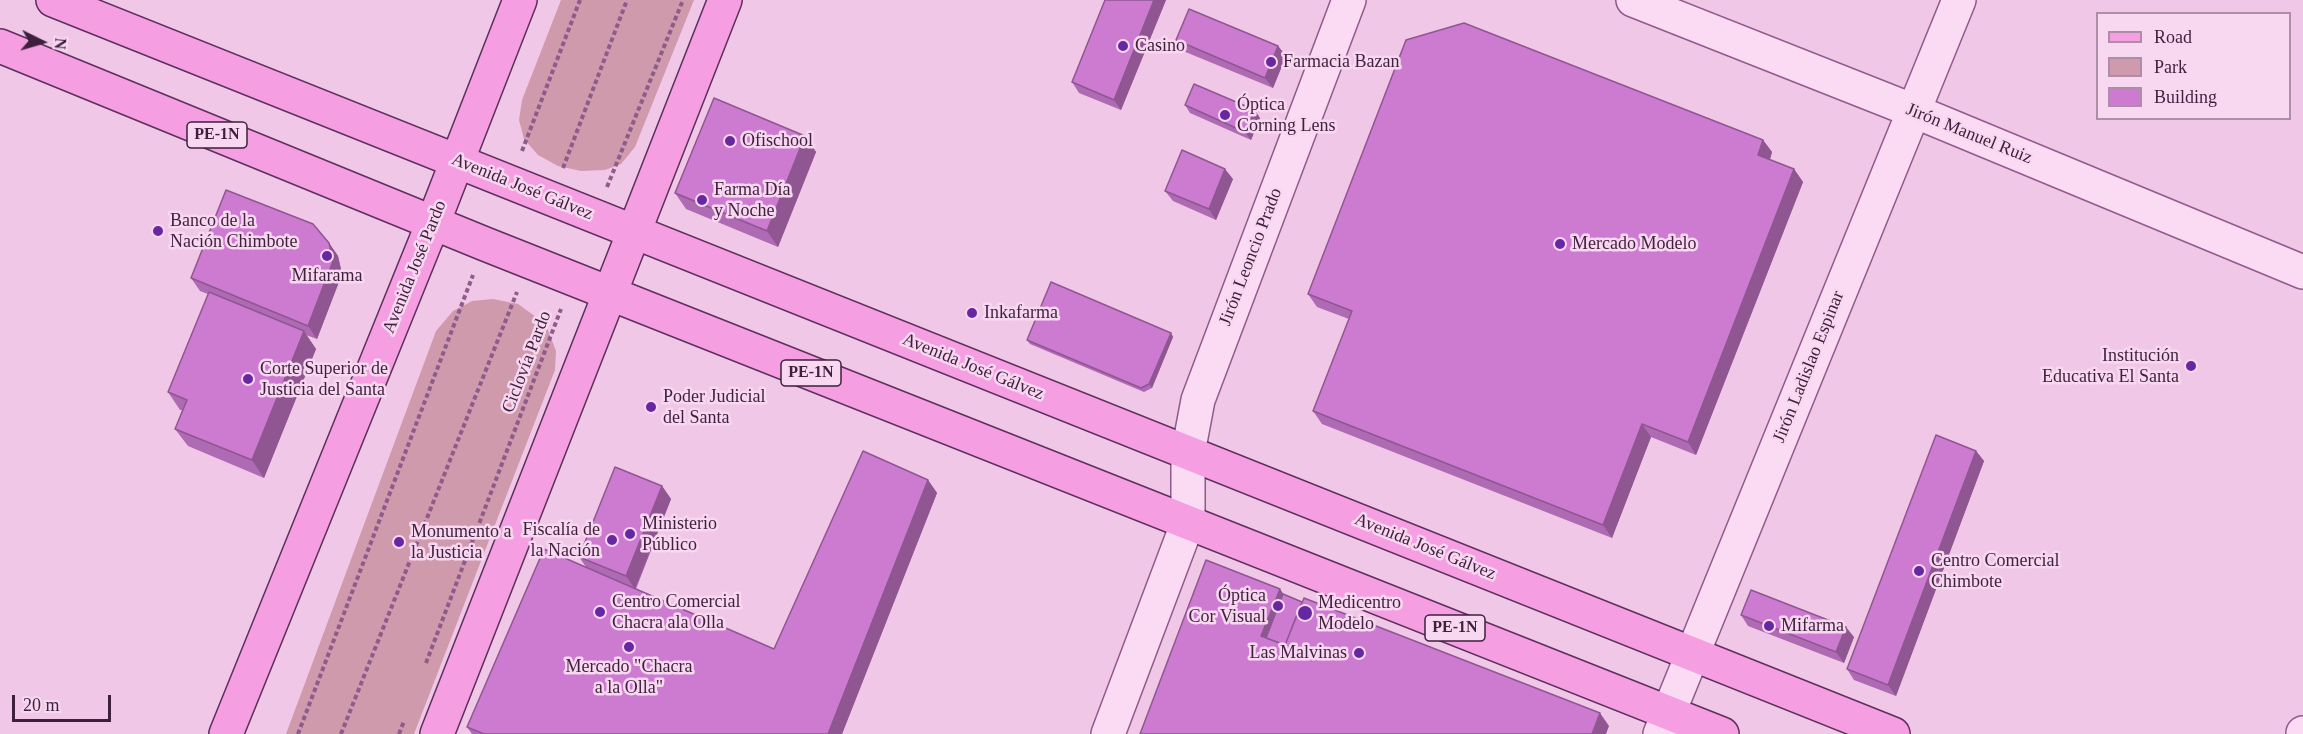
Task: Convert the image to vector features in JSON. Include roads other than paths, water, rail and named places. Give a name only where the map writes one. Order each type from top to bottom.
[{"type":"main road","name":"Avenida José Gálvez","points":[[54,0],[1893,734]]},
{"type":"main road","name":"Avenida José Pardo","points":[[226,734],[434,223],[520,0]]},
{"type":"main road","points":[[437,734],[725,0]]},
{"type":"main road","name":"PE-1N","points":[[0,46],[485,244],[1188,522],[1664,723],[1722,734]]},
{"type":"street","name":"Jirón Leoncio Prado","points":[[1188,522],[1188,453],[1198,400],[1348,0]]},
{"type":"street","name":"Jirón Manuel Ruiz","points":[[1633,0],[1914,111],[2303,272]]},
{"type":"street","name":"Jirón Ladislao Espinar","points":[[1664,723],[1959,0]]},
{"type":"street","points":[[1108,734],[1188,522]]},
{"type":"place","name":"Casino","points":[[1123,46]]},
{"type":"place","name":"Farmacia Bazan","points":[[1271,62]]},
{"type":"place","name":"Óptica Corning Lens","points":[[1225,115]]},
{"type":"place","name":"Ofischool","points":[[730,141]]},
{"type":"place","name":"Farma Día y Noche","points":[[702,200]]},
{"type":"place","name":"Banco de la Nación Chimbote","points":[[158,231]]},
{"type":"place","name":"Mercado Modelo","points":[[1560,244]]},
{"type":"place","name":"Mifarama","points":[[327,256]]},
{"type":"place","name":"Inkafarma","points":[[972,313]]},
{"type":"place","name":"Institución Educativa El Santa","points":[[2191,366]]},
{"type":"place","name":"Corte Superior de Justicia del Santa","points":[[248,379]]},
{"type":"place","name":"Poder Judicial del Santa","points":[[651,407]]},
{"type":"place","name":"Ministerio Público","points":[[630,534]]},
{"type":"place","name":"Fiscalía de la Nación","points":[[612,540]]},
{"type":"place","name":"Monumento a la Justicia","points":[[399,542]]},
{"type":"place","name":"Centro Comercial Chimbote","points":[[1919,571]]},
{"type":"place","name":"Óptica Cor Visual","points":[[1278,606]]},
{"type":"place","name":"Centro Comercial Chacra ala Olla","points":[[600,612]]},
{"type":"place","name":"Medicentro Modelo","points":[[1305,613]]},
{"type":"place","name":"Mifarma","points":[[1769,626]]},
{"type":"place","name":"Mercado \"Chacra a la Olla\"","points":[[629,647]]},
{"type":"place","name":"Las Malvinas","points":[[1359,653]]}]
